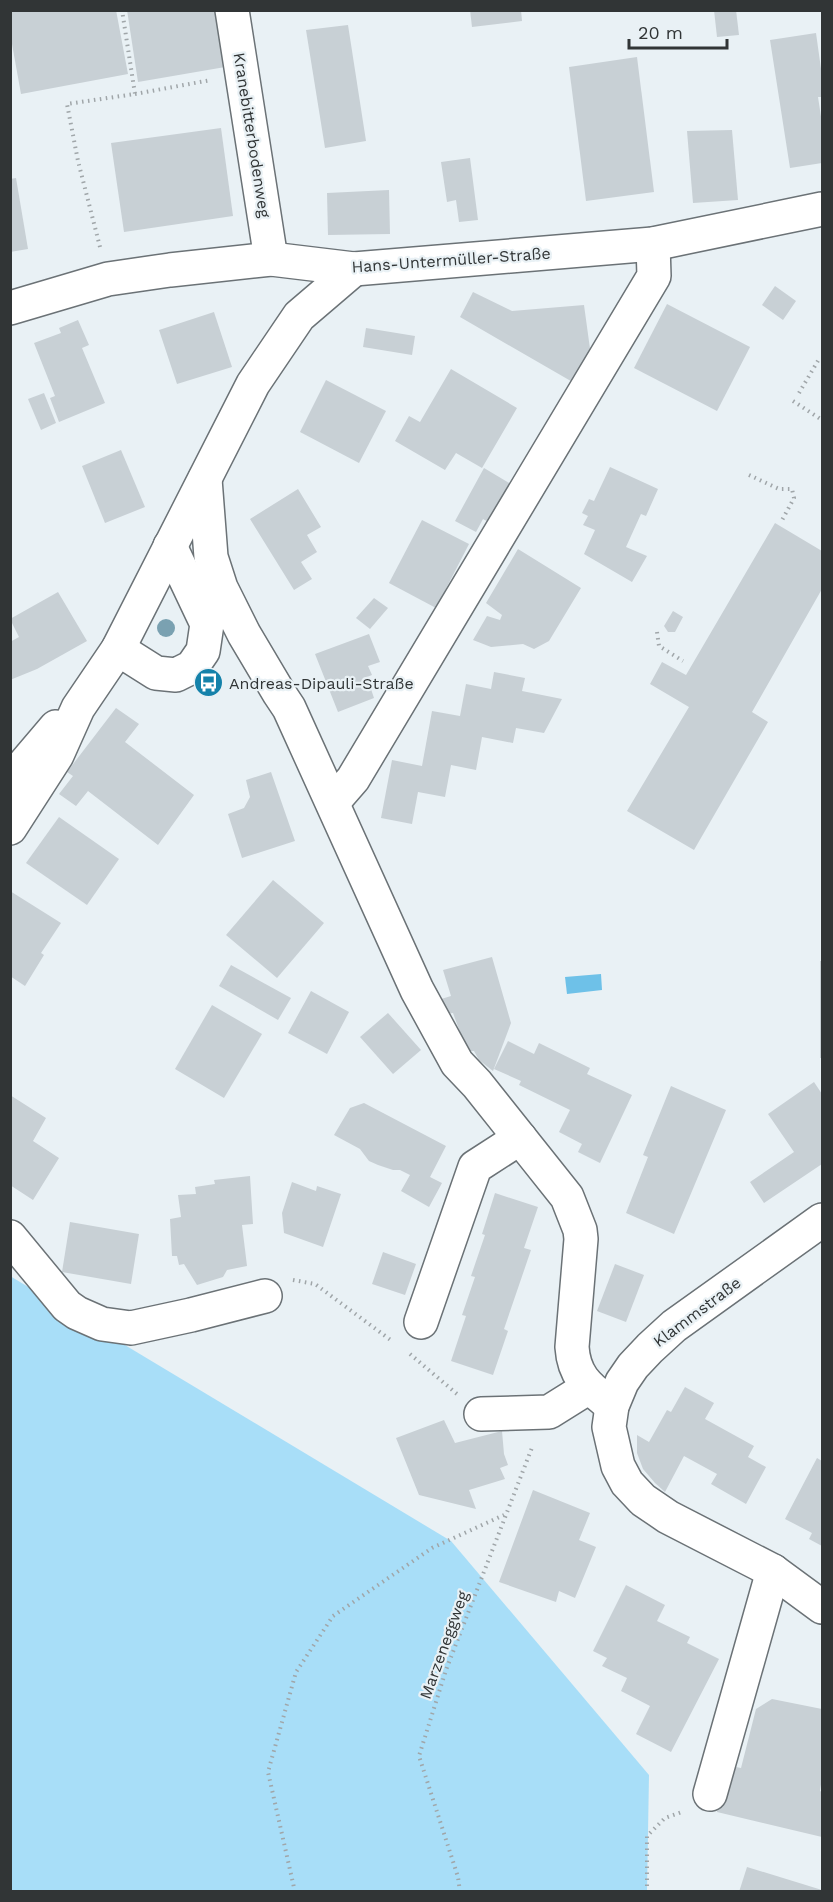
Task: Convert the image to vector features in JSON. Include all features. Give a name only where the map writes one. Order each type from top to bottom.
[{"type":"street","name":"Kranebitterbodenweg","points":[[232,10],[271,259]]},
{"type":"street","name":"Hans-Untermüller-Straße","points":[[10,308],[108,279],[271,259],[354,269],[653,244],[822,209]]},
{"type":"street","points":[[333,802],[352,779],[654,276],[653,244]]},
{"type":"street","points":[[10,828],[57,755],[78,708],[118,649],[254,384],[299,316],[354,269]]},
{"type":"street","points":[[205,478],[211,558],[221,588],[244,634],[289,708],[417,990],[457,1063],[567,1197],[580,1230],[581,1248],[572,1347],[576,1368],[601,1397],[549,1412],[481,1414]]},
{"type":"street","points":[[118,649],[156,673],[176,675],[192,667],[203,651],[207,624],[170,546]]},
{"type":"street","points":[[10,781],[55,728],[78,708]]},
{"type":"street","points":[[421,1322],[475,1167],[520,1138]]},
{"type":"street","name":"Klammstraße","points":[[822,1220],[674,1326],[633,1366],[622,1382],[601,1397],[618,1466],[627,1483],[642,1500],[668,1517],[773,1571],[822,1607]]},
{"type":"street","points":[[10,1237],[67,1306],[102,1324],[131,1328],[191,1315],[275,1287]]},
{"type":"street","points":[[710,1794],[773,1571]]},
{"type":"path","points":[[122,10],[135,94]]},
{"type":"path","points":[[108,279],[78,161],[67,104],[242,74]]},
{"type":"path","points":[[799,393],[819,359]]},
{"type":"path","points":[[793,402],[822,420]]},
{"type":"path","points":[[749,475],[779,489],[792,489],[795,498],[781,522]]},
{"type":"path","points":[[657,632],[659,646],[683,661]]},
{"type":"path","points":[[275,1287],[315,1284],[398,1345]]},
{"type":"path","points":[[407,1352],[481,1414]]},
{"type":"path","name":"Marzeneggweg","points":[[460,1892],[458,1877],[419,1756],[446,1670],[528,1454],[549,1412]]},
{"type":"path","points":[[295,1892],[268,1772],[296,1672],[333,1616],[432,1548],[505,1515]]},
{"type":"path","points":[[647,1892],[647,1836],[665,1818],[695,1809],[710,1794]]},
{"type":"shaded area","points":[[601,974],[602,990],[567,994],[565,977]]},
{"type":"shaded area","points":[[10,1276],[451,1541],[649,1775],[647,1891],[11,1891]]},
{"type":"building","points":[[10,10],[116,10],[128,74],[21,94],[10,33]]},
{"type":"building","points":[[127,10],[221,10],[231,66],[138,82]]},
{"type":"building","points":[[470,10],[521,10],[522,21],[472,27]]},
{"type":"building","points":[[714,10],[736,10],[739,35],[717,37]]},
{"type":"building","points":[[348,25],[366,141],[325,148],[306,30]]},
{"type":"building","points":[[816,33],[822,76],[822,97],[818,97],[822,123],[822,163],[790,168],[770,40]]},
{"type":"building","points":[[637,57],[654,192],[586,201],[569,67]]},
{"type":"building","points":[[221,128],[233,216],[124,232],[111,143]]},
{"type":"building","points":[[732,130],[738,200],[693,203],[687,131]]},
{"type":"building","points":[[470,158],[478,220],[459,222],[456,200],[447,202],[441,162]]},
{"type":"building","points":[[16,178],[28,249],[10,252],[10,179]]},
{"type":"building","points":[[389,190],[390,234],[328,235],[327,193]]},
{"type":"building","points":[[775,286],[796,301],[783,320],[762,305]]},
{"type":"building","points":[[473,292],[512,311],[584,305],[591,356],[576,384],[460,317]]},
{"type":"building","points":[[667,304],[750,347],[717,411],[634,368]]},
{"type":"building","points":[[214,312],[232,367],[177,384],[159,330]]},
{"type":"building","points":[[78,320],[89,345],[82,348],[105,403],[59,422],[50,398],[55,396],[34,343],[61,333],[59,328]]},
{"type":"building","points":[[366,328],[415,336],[412,355],[363,347]]},
{"type":"building","points":[[451,369],[517,408],[482,468],[456,453],[445,470],[395,441],[409,416],[420,422]]},
{"type":"building","points":[[326,380],[386,411],[359,463],[300,432]]},
{"type":"building","points":[[44,393],[56,423],[41,430],[28,399]]},
{"type":"building","points":[[121,450],[145,507],[105,523],[82,466]]},
{"type":"building","points":[[610,467],[658,489],[646,516],[641,514],[626,547],[647,556],[632,582],[584,554],[595,530],[583,525],[588,516],[582,513],[589,499],[594,501]]},
{"type":"building","points":[[484,468],[514,486],[492,524],[483,519],[476,532],[455,521]]},
{"type":"building","points":[[298,489],[321,527],[307,535],[317,552],[301,562],[312,579],[294,590],[250,519]]},
{"type":"building","points":[[422,520],[469,544],[436,608],[389,583]]},
{"type":"building","points":[[775,523],[822,551],[822,589],[752,712],[768,722],[694,850],[627,811],[689,707],[650,684],[662,662],[686,675]]},
{"type":"building","points":[[518,549],[581,588],[549,641],[534,649],[523,644],[491,647],[473,640],[487,616],[500,620],[502,615],[486,603]]},
{"type":"building","points":[[58,592],[87,641],[37,669],[10,680],[10,642],[19,637],[10,619]]},
{"type":"building","points":[[374,598],[388,608],[370,629],[356,618]]},
{"type":"building","points":[[673,611],[683,617],[675,632],[668,632],[664,626]]},
{"type":"building","points":[[369,634],[380,662],[368,666],[372,675],[367,677],[374,698],[338,712],[315,654]]},
{"type":"building","points":[[494,672],[525,678],[522,691],[562,699],[544,733],[516,728],[513,743],[482,737],[476,770],[451,765],[445,797],[418,792],[412,824],[381,818],[392,760],[422,766],[432,711],[460,716],[466,684],[491,689]]},
{"type":"building","points":[[116,708],[139,724],[125,742],[194,795],[158,845],[88,791],[76,806],[59,794],[73,776],[67,772]]},
{"type":"building","points":[[271,772],[295,841],[242,858],[228,814],[244,808],[250,797],[246,780]]},
{"type":"building","points":[[59,817],[119,859],[87,905],[26,863]]},
{"type":"building","points":[[273,880],[324,923],[277,978],[226,935]]},
{"type":"building","points":[[10,891],[61,923],[41,953],[44,955],[25,986],[10,976]]},
{"type":"building","points":[[492,957],[511,1023],[493,1071],[479,1060],[474,1051],[467,1051],[453,1013],[441,1014],[438,1000],[451,996],[443,970]]},
{"type":"building","points":[[820,961],[822,961],[822,1058],[820,1058]]},
{"type":"building","points":[[231,965],[291,998],[278,1020],[219,986]]},
{"type":"building","points":[[311,991],[349,1012],[327,1054],[288,1033]]},
{"type":"building","points":[[212,1005],[262,1034],[224,1098],[175,1069]]},
{"type":"building","points":[[388,1013],[421,1050],[393,1074],[360,1037]]},
{"type":"building","points":[[508,1041],[534,1054],[539,1043],[590,1068],[587,1074],[632,1095],[600,1163],[578,1152],[582,1144],[559,1132],[570,1110],[519,1085],[521,1081],[494,1069]]},
{"type":"building","points":[[814,1082],[822,1094],[822,1164],[764,1203],[750,1182],[794,1152],[768,1114]]},
{"type":"building","points":[[671,1086],[726,1110],[674,1234],[626,1213],[648,1157],[643,1155]]},
{"type":"building","points":[[10,1095],[46,1118],[33,1141],[59,1158],[33,1200],[10,1185]]},
{"type":"building","points":[[364,1103],[446,1146],[430,1177],[442,1183],[429,1207],[401,1191],[410,1175],[369,1161],[360,1149],[334,1135],[350,1108]]},
{"type":"building","points":[[250,1176],[253,1224],[242,1225],[247,1266],[227,1270],[223,1277],[197,1285],[184,1264],[179,1265],[177,1256],[172,1256],[170,1219],[181,1217],[178,1195],[196,1194],[195,1187],[215,1184],[214,1180]]},
{"type":"building","points":[[292,1182],[316,1191],[317,1186],[341,1194],[323,1247],[284,1233],[282,1213]]},
{"type":"building","points":[[495,1193],[538,1207],[524,1248],[531,1250],[504,1329],[508,1331],[493,1375],[451,1361],[466,1316],[462,1315],[475,1277],[471,1276],[485,1235],[482,1234]]},
{"type":"building","points":[[70,1222],[139,1234],[131,1284],[62,1272]]},
{"type":"building","points":[[383,1252],[416,1264],[405,1295],[372,1284]]},
{"type":"building","points":[[615,1264],[644,1275],[626,1322],[597,1311]]},
{"type":"building","points":[[685,1387],[714,1403],[705,1419],[754,1446],[748,1457],[766,1467],[746,1504],[711,1484],[717,1474],[684,1456],[665,1492],[643,1469],[637,1453],[637,1435],[649,1442],[667,1410],[671,1412]]},
{"type":"building","points":[[444,1420],[455,1443],[502,1431],[504,1454],[508,1465],[500,1468],[505,1479],[469,1490],[476,1509],[419,1495],[396,1438]]},
{"type":"building","points":[[817,1458],[822,1461],[822,1546],[809,1539],[812,1533],[785,1519]]},
{"type":"building","points":[[533,1490],[590,1513],[579,1540],[596,1547],[575,1598],[559,1591],[556,1602],[499,1582]]},
{"type":"building","points":[[626,1585],[665,1605],[657,1621],[690,1637],[687,1643],[719,1659],[671,1752],[636,1734],[650,1706],[621,1691],[627,1678],[602,1666],[607,1658],[593,1651]]},
{"type":"building","points":[[772,1699],[822,1709],[820,1791],[822,1792],[822,1837],[717,1812],[726,1765],[741,1768],[756,1709]]},
{"type":"building","points":[[747,1867],[822,1890],[822,1892],[739,1892]]},
{"type":"place","name":"Andreas-Dipauli-Straße","points":[[208,683]]}]
